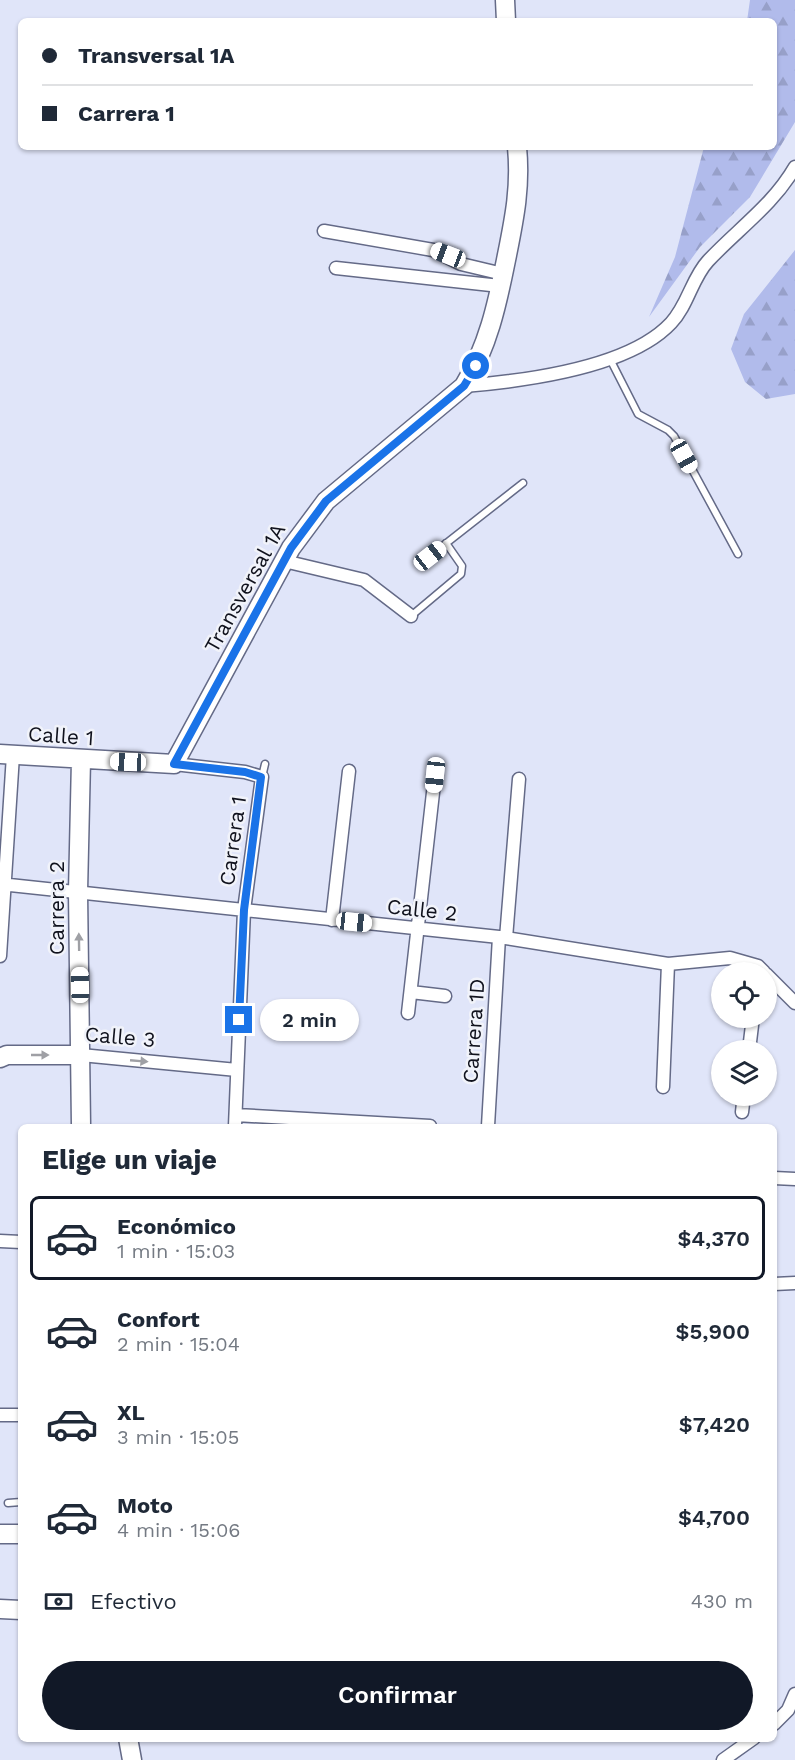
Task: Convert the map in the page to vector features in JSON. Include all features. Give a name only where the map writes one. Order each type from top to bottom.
[{"type":"main road","points":[[505,0],[506,18]]},
{"type":"main road","points":[[464,386],[486,344],[502,280],[519,191],[517,150]]},
{"type":"main road","name":"Transversal 1A","points":[[174,764],[307,523],[326,501],[464,386]]},
{"type":"main road","name":"Calle 1","points":[[6,755],[174,764]]},
{"type":"main road","name":"Carrera 2","points":[[81,760],[78,892],[81,1124]]},
{"type":"main road","name":"Calle 3","points":[[0,1058],[7,1054],[81,1055]]},
{"type":"main road","points":[[0,1534],[18,1534]]},
{"type":"main road","points":[[0,1609],[18,1610]]},
{"type":"main road","points":[[129,1742],[132,1760]]},
{"type":"street","points":[[464,386],[500,383],[630,353],[669,326],[682,311],[703,266],[782,190],[795,167]]},
{"type":"street","points":[[324,231],[433,250],[502,280]]},
{"type":"street","points":[[336,268],[502,280]]},
{"type":"street","points":[[284,561],[364,580],[411,616]]},
{"type":"street","points":[[0,956],[6,755]]},
{"type":"street","name":"Calle 1","points":[[174,764],[245,772],[261,777]]},
{"type":"street","points":[[332,920],[349,771]]},
{"type":"street","points":[[408,1013],[435,775]]},
{"type":"street","name":"Carrera 1","points":[[235,1121],[244,910],[261,777]]},
{"type":"street","name":"Carrera 1D","points":[[488,1124],[519,779]]},
{"type":"street","name":"Calle 2","points":[[2,884],[503,938],[668,964],[730,958],[740,962]]},
{"type":"street","points":[[663,1087],[668,964]]},
{"type":"street","name":"Calle 2","points":[[777,986],[795,1003]]},
{"type":"street","points":[[411,992],[445,996]]},
{"type":"street","name":"Calle 3","points":[[81,1055],[237,1070]]},
{"type":"street","points":[[742,1112],[743,1106]]},
{"type":"street","points":[[235,1121],[352,1124]]},
{"type":"street","points":[[777,1178],[795,1179]]},
{"type":"street","points":[[0,1242],[18,1242]]},
{"type":"street","points":[[777,1284],[795,1283]]},
{"type":"street","points":[[0,1415],[18,1415]]},
{"type":"street","points":[[777,1721],[788,1710],[795,1694]]},
{"type":"street","points":[[723,1760],[748,1742]]},
{"type":"lane","points":[[610,359],[638,414],[668,430],[674,436],[738,554]]},
{"type":"lane","points":[[430,556],[523,483]]},
{"type":"lane","points":[[411,616],[461,574],[462,566],[446,543]]},
{"type":"lane","points":[[261,777],[265,764]]},
{"type":"lane","points":[[8,1503],[18,1502]]},
{"type":"green space","points":[[750,0],[795,0],[795,122],[750,197],[700,247],[649,317],[675,257],[703,150],[777,150],[777,18],[747,18]]},
{"type":"green space","points":[[795,250],[795,394],[766,399],[745,382],[731,349],[744,314]]},
{"type":"route","points":[[239,1020],[244,910],[261,777],[245,772],[174,764],[291,548],[307,523],[326,501],[464,386],[476,366]]}]
